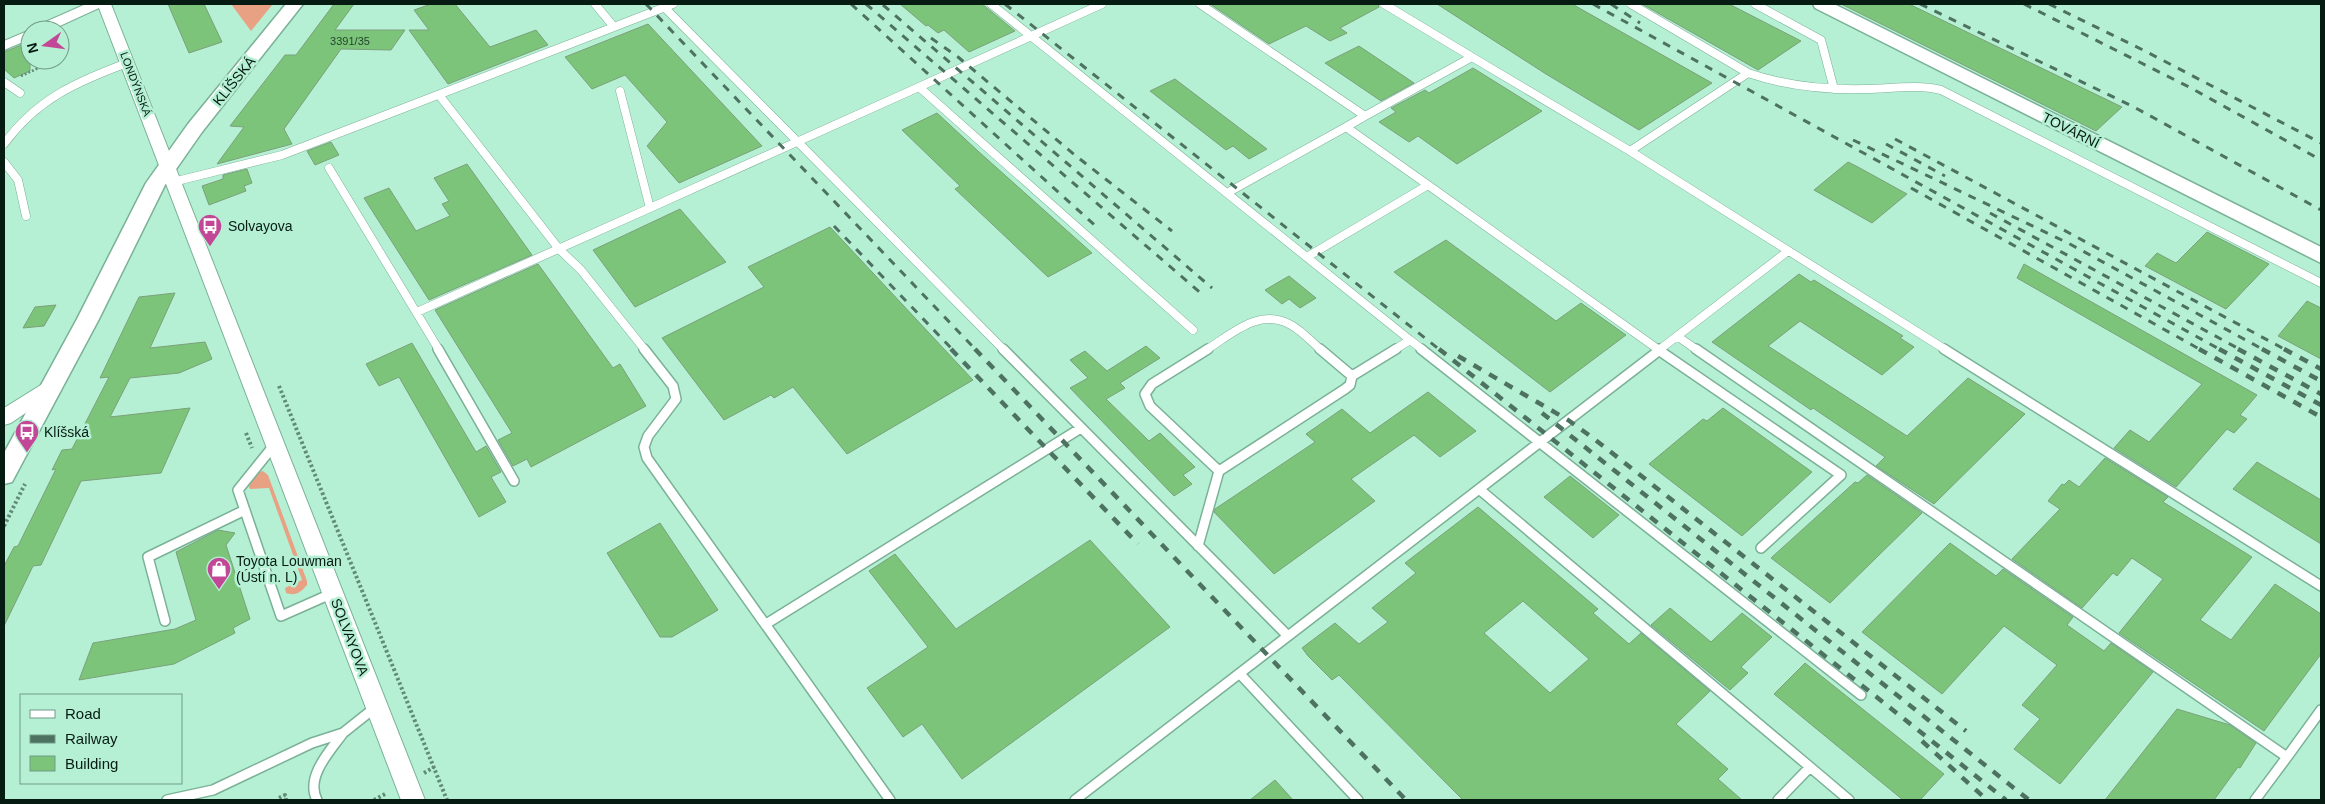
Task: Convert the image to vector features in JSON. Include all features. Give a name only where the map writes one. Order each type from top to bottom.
[{"type":"street","points":[[61,20],[97,4]]},
{"type":"street","name":"LONDÝNSKÁ","points":[[104,4],[170,173]]},
{"type":"street","name":"KLÍŠSKÁ","points":[[4,475],[88,319],[135,220],[295,4]]},
{"type":"street","name":"TOVÁRNÍ","points":[[1821,4],[2321,256]]},
{"type":"street","points":[[4,46],[20,39]]},
{"type":"street","name":"SOLVAYOVA","points":[[170,173],[413,800]]},
{"type":"street","points":[[4,418],[52,385]]},
{"type":"lane","points":[[594,4],[614,27]]},
{"type":"lane","points":[[170,173],[282,155],[673,4]]},
{"type":"lane","points":[[991,4],[1539,443],[1572,466],[1861,695]]},
{"type":"lane","points":[[417,312],[1102,4]]},
{"type":"lane","points":[[1200,4],[1365,116]]},
{"type":"lane","points":[[1384,4],[1630,151],[2321,586]]},
{"type":"lane","points":[[1631,4],[1748,73],[1772,82],[1834,90],[1920,87],[1941,90],[2321,284]]},
{"type":"lane","points":[[1754,4],[1821,40],[1825,47],[1834,90]]},
{"type":"lane","points":[[664,7],[1288,636]]},
{"type":"lane","points":[[1227,193],[1472,57]]},
{"type":"lane","points":[[4,144],[17,124],[57,92],[128,63]]},
{"type":"lane","points":[[1630,151],[1748,73]]},
{"type":"lane","points":[[4,82],[20,93]]},
{"type":"lane","points":[[918,87],[1193,330]]},
{"type":"lane","points":[[620,91],[650,208]]},
{"type":"lane","points":[[439,95],[559,249],[581,270],[673,386],[676,399],[648,436],[644,447],[647,458],[890,800]]},
{"type":"lane","points":[[1346,127],[1659,350],[1841,475],[1761,548]]},
{"type":"lane","points":[[4,162],[18,180],[26,216]]},
{"type":"lane","points":[[329,168],[417,312],[514,481]]},
{"type":"lane","points":[[1307,257],[1428,185]]},
{"type":"lane","points":[[1075,800],[1788,251]]},
{"type":"lane","points":[[1219,471],[1150,406],[1146,394],[1152,384],[1252,322],[1272,318],[1293,326],[1352,376]]},
{"type":"lane","points":[[1677,336],[2287,757]]},
{"type":"lane","points":[[1198,546],[1219,471],[1345,389],[1350,384],[1352,376],[1410,340]]},
{"type":"lane","points":[[766,624],[1081,428]]},
{"type":"lane","points":[[275,444],[238,490],[281,616],[333,593]]},
{"type":"lane","points":[[1479,489],[1849,800]]},
{"type":"lane","points":[[165,621],[148,557],[245,510]]},
{"type":"lane","points":[[1240,674],[1358,800]]},
{"type":"lane","points":[[317,800],[312,795],[312,786],[317,772],[343,733],[377,706]]},
{"type":"lane","points":[[2256,800],[2321,710]]},
{"type":"lane","points":[[167,800],[213,790],[312,743],[343,733]]},
{"type":"lane","points":[[1778,800],[1810,767]]},
{"type":"path","points":[[14,80],[35,70]]},
{"type":"path","points":[[279,386],[447,800]]},
{"type":"path","points":[[421,774],[434,768]]},
{"type":"path","points":[[374,800],[388,792]]},
{"type":"path","points":[[279,798],[284,795],[286,800]]},
{"type":"shaded area","points":[[231,4],[273,4],[251,31]]},
{"type":"shaded area","points":[[263,471],[268,475],[307,581],[307,585],[295,594],[286,593],[285,588],[302,580],[269,488],[250,489],[247,482],[255,473]]},
{"type":"building","points":[[168,4],[204,4],[222,42],[189,53]]},
{"type":"building","points":[[334,4],[354,4],[335,30],[405,30],[391,50],[341,49],[284,129],[292,144],[217,164],[244,127],[230,126],[285,55],[296,55]]},
{"type":"building","points":[[431,4],[455,4],[490,47],[536,30],[548,45],[448,84],[409,30],[429,30],[414,10]]},
{"type":"building","points":[[900,4],[982,4],[1015,31],[969,52],[944,30],[938,33],[928,25],[926,26]]},
{"type":"building","points":[[1210,4],[1378,4],[1379,7],[1340,28],[1347,33],[1330,41],[1306,26],[1269,44]]},
{"type":"building","points":[[1437,4],[1572,4],[1712,83],[1639,130],[1546,74]]},
{"type":"building","points":[[1642,4],[1729,4],[1801,41],[1758,70]]},
{"type":"building","points":[[1841,4],[1909,4],[2122,107],[2096,131]]},
{"type":"building","points":[[648,24],[762,146],[679,183],[647,146],[667,122],[625,75],[592,89],[565,57]]},
{"type":"building","points":[[20,45],[20,70],[30,71],[14,78],[4,69],[4,52]]},
{"type":"building","points":[[1359,46],[1414,83],[1381,101],[1325,63]]},
{"type":"building","points":[[1473,68],[1542,111],[1457,164],[1418,136],[1409,142],[1379,122],[1396,112],[1391,108],[1425,90],[1429,93]]},
{"type":"building","points":[[1175,79],[1267,149],[1249,159],[1233,146],[1226,150],[1150,91]]},
{"type":"building","points":[[937,113],[1092,253],[1048,277],[955,189],[960,186],[902,130]]},
{"type":"building","points":[[331,142],[339,155],[315,165],[307,151]]},
{"type":"building","points":[[1848,162],[1907,194],[1872,223],[1814,190]]},
{"type":"building","points":[[467,164],[532,255],[429,300],[364,198],[389,188],[416,231],[450,216],[442,204],[449,201],[434,178]]},
{"type":"building","points":[[247,169],[252,183],[244,186],[246,191],[209,205],[202,186],[223,179],[223,175]]},
{"type":"building","points":[[680,209],[726,262],[635,307],[593,250]]},
{"type":"building","points":[[830,227],[973,380],[847,454],[793,387],[774,398],[771,395],[724,420],[662,338],[764,287],[748,267]]},
{"type":"building","points":[[2207,232],[2269,264],[2226,309],[2145,266],[2157,253],[2176,263]]},
{"type":"building","points":[[1446,240],[1556,321],[1581,303],[1626,335],[1550,392],[1394,272]]},
{"type":"building","points":[[538,264],[613,368],[620,364],[646,406],[531,467],[527,459],[513,466],[498,440],[512,433],[435,310]]},
{"type":"building","points":[[2024,264],[2257,395],[2240,415],[2247,419],[2234,433],[2227,429],[2176,487],[2114,448],[2130,430],[2149,442],[2202,384],[2017,278]]},
{"type":"building","points":[[1799,274],[1811,282],[1814,280],[1903,336],[1900,338],[1914,347],[1882,375],[1800,321],[1768,346],[1907,436],[1968,378],[2025,414],[1934,504],[1876,466],[1885,457],[1813,408],[1811,410],[1712,342]]},
{"type":"building","points":[[1289,276],[1316,298],[1300,308],[1289,299],[1282,304],[1265,290]]},
{"type":"building","points":[[175,293],[150,348],[205,342],[212,359],[179,373],[130,378],[110,417],[190,408],[161,473],[81,481],[41,565],[33,566],[4,626],[4,566],[14,547],[18,546],[56,469],[52,470],[62,450],[72,449],[109,377],[100,378],[139,297]]},
{"type":"building","points":[[2307,301],[2321,308],[2321,359],[2278,336]]},
{"type":"building","points":[[56,305],[44,326],[23,328],[35,307]]},
{"type":"building","points":[[412,343],[476,452],[486,446],[501,472],[491,477],[506,502],[479,517],[399,377],[379,386],[366,364]]},
{"type":"building","points":[[1146,346],[1160,358],[1120,383],[1125,388],[1106,399],[1149,441],[1160,433],[1195,467],[1183,475],[1192,484],[1174,496],[1070,388],[1088,378],[1070,360],[1085,351],[1107,371]]},
{"type":"building","points":[[1428,392],[1476,431],[1440,457],[1414,435],[1351,479],[1375,501],[1274,574],[1214,512],[1215,509],[1315,442],[1306,434],[1342,409],[1370,433]]},
{"type":"building","points":[[1723,408],[1812,472],[1742,536],[1649,464],[1703,419],[1707,421]]},
{"type":"building","points":[[2105,458],[2168,497],[2163,502],[2252,557],[2200,620],[2231,640],[2275,584],[2321,614],[2321,654],[2264,731],[2119,633],[2163,579],[2132,558],[2117,576],[2113,573],[2082,608],[2012,559],[2060,509],[2048,501],[2062,484],[2064,485],[2069,480],[2079,487]]},
{"type":"building","points":[[2257,462],[2321,500],[2321,544],[2233,489]]},
{"type":"building","points":[[1867,475],[1922,513],[1830,603],[1771,558],[1855,482],[1858,483]]},
{"type":"building","points":[[1570,476],[1619,515],[1593,538],[1544,497]]},
{"type":"building","points":[[1478,507],[1598,609],[1593,613],[1629,644],[1641,633],[1710,691],[1676,724],[1728,769],[1718,779],[1742,800],[1463,800],[1339,675],[1332,680],[1302,648],[1335,623],[1359,644],[1388,622],[1372,608],[1416,573],[1405,563]],"holes":[[[1523,601],[1589,659],[1550,693],[1484,633]]]},
{"type":"building","points":[[660,523],[718,610],[672,637],[660,637],[607,553]]},
{"type":"building","points":[[218,530],[235,533],[226,545],[250,619],[233,628],[235,633],[174,664],[79,680],[93,643],[175,629],[196,620],[176,552]]},
{"type":"building","points":[[1090,540],[1170,627],[962,779],[922,724],[903,737],[867,688],[928,647],[869,571],[895,554],[956,629]]},
{"type":"building","points":[[1950,543],[1996,576],[2003,569],[2073,617],[2067,625],[2104,651],[2111,643],[2153,672],[2060,784],[2014,749],[2040,719],[2022,705],[2057,665],[2004,626],[1942,694],[1862,632]]},
{"type":"building","points":[[1670,608],[1711,642],[1742,613],[1772,637],[1741,667],[1748,673],[1730,690],[1651,625]]},
{"type":"building","points":[[1805,663],[1944,774],[1920,800],[1903,800],[1774,694]]},
{"type":"building","points":[[2177,709],[2230,725],[2256,743],[2240,768],[2238,767],[2214,800],[2105,800]]},
{"type":"building","points":[[1275,780],[1293,800],[1250,800]]},
{"type":"railway","points":[[646,4],[976,350]]},
{"type":"railway","points":[[851,4],[1099,229]]},
{"type":"railway","points":[[866,4],[1203,295]]},
{"type":"railway","points":[[1005,4],[1440,350]]},
{"type":"railway","points":[[1593,4],[2221,350]]},
{"type":"railway","points":[[1611,4],[1640,23]]},
{"type":"railway","points":[[1920,4],[2134,107],[2321,210]]},
{"type":"railway","points":[[2024,4],[2191,88],[2321,160]]},
{"type":"railway","points":[[2049,4],[2145,51],[2321,143]]},
{"type":"railway","points":[[883,5],[1212,288]]},
{"type":"railway","points":[[931,38],[958,57],[1076,156],[1172,231]]},
{"type":"railway","points":[[1895,139],[2286,350]]},
{"type":"railway","points":[[1853,140],[2068,243],[2264,350]]},
{"type":"railway","points":[[1886,144],[1945,176]]},
{"type":"railway","points":[[1911,188],[2201,350]]},
{"type":"railway","points":[[1990,213],[2241,350]]},
{"type":"railway","points":[[834,226],[953,350]]},
{"type":"railway","points":[[951,349],[1138,544]]},
{"type":"railway","points":[[975,349],[1406,800]]},
{"type":"railway","points":[[1439,349],[2006,800]]},
{"type":"railway","points":[[2199,349],[2321,417]]},
{"type":"railway","points":[[2219,349],[2321,405]]},
{"type":"railway","points":[[2238,349],[2321,394]]},
{"type":"railway","points":[[2262,349],[2321,381]]},
{"type":"railway","points":[[2284,349],[2321,369]]},
{"type":"railway","points":[[1458,356],[1568,420],[1593,438],[1966,731]]},
{"type":"railway","points":[[1542,413],[2029,800]]},
{"type":"railway","points":[[1922,741],[1987,800]]},
{"type":"place","name":"Solvayova","points":[[210,247]]},
{"type":"place","name":"Klíšská","points":[[27,453]]},
{"type":"place","name":"Toyota Louwman (Ústí n. L)","points":[[219,590]]}]
